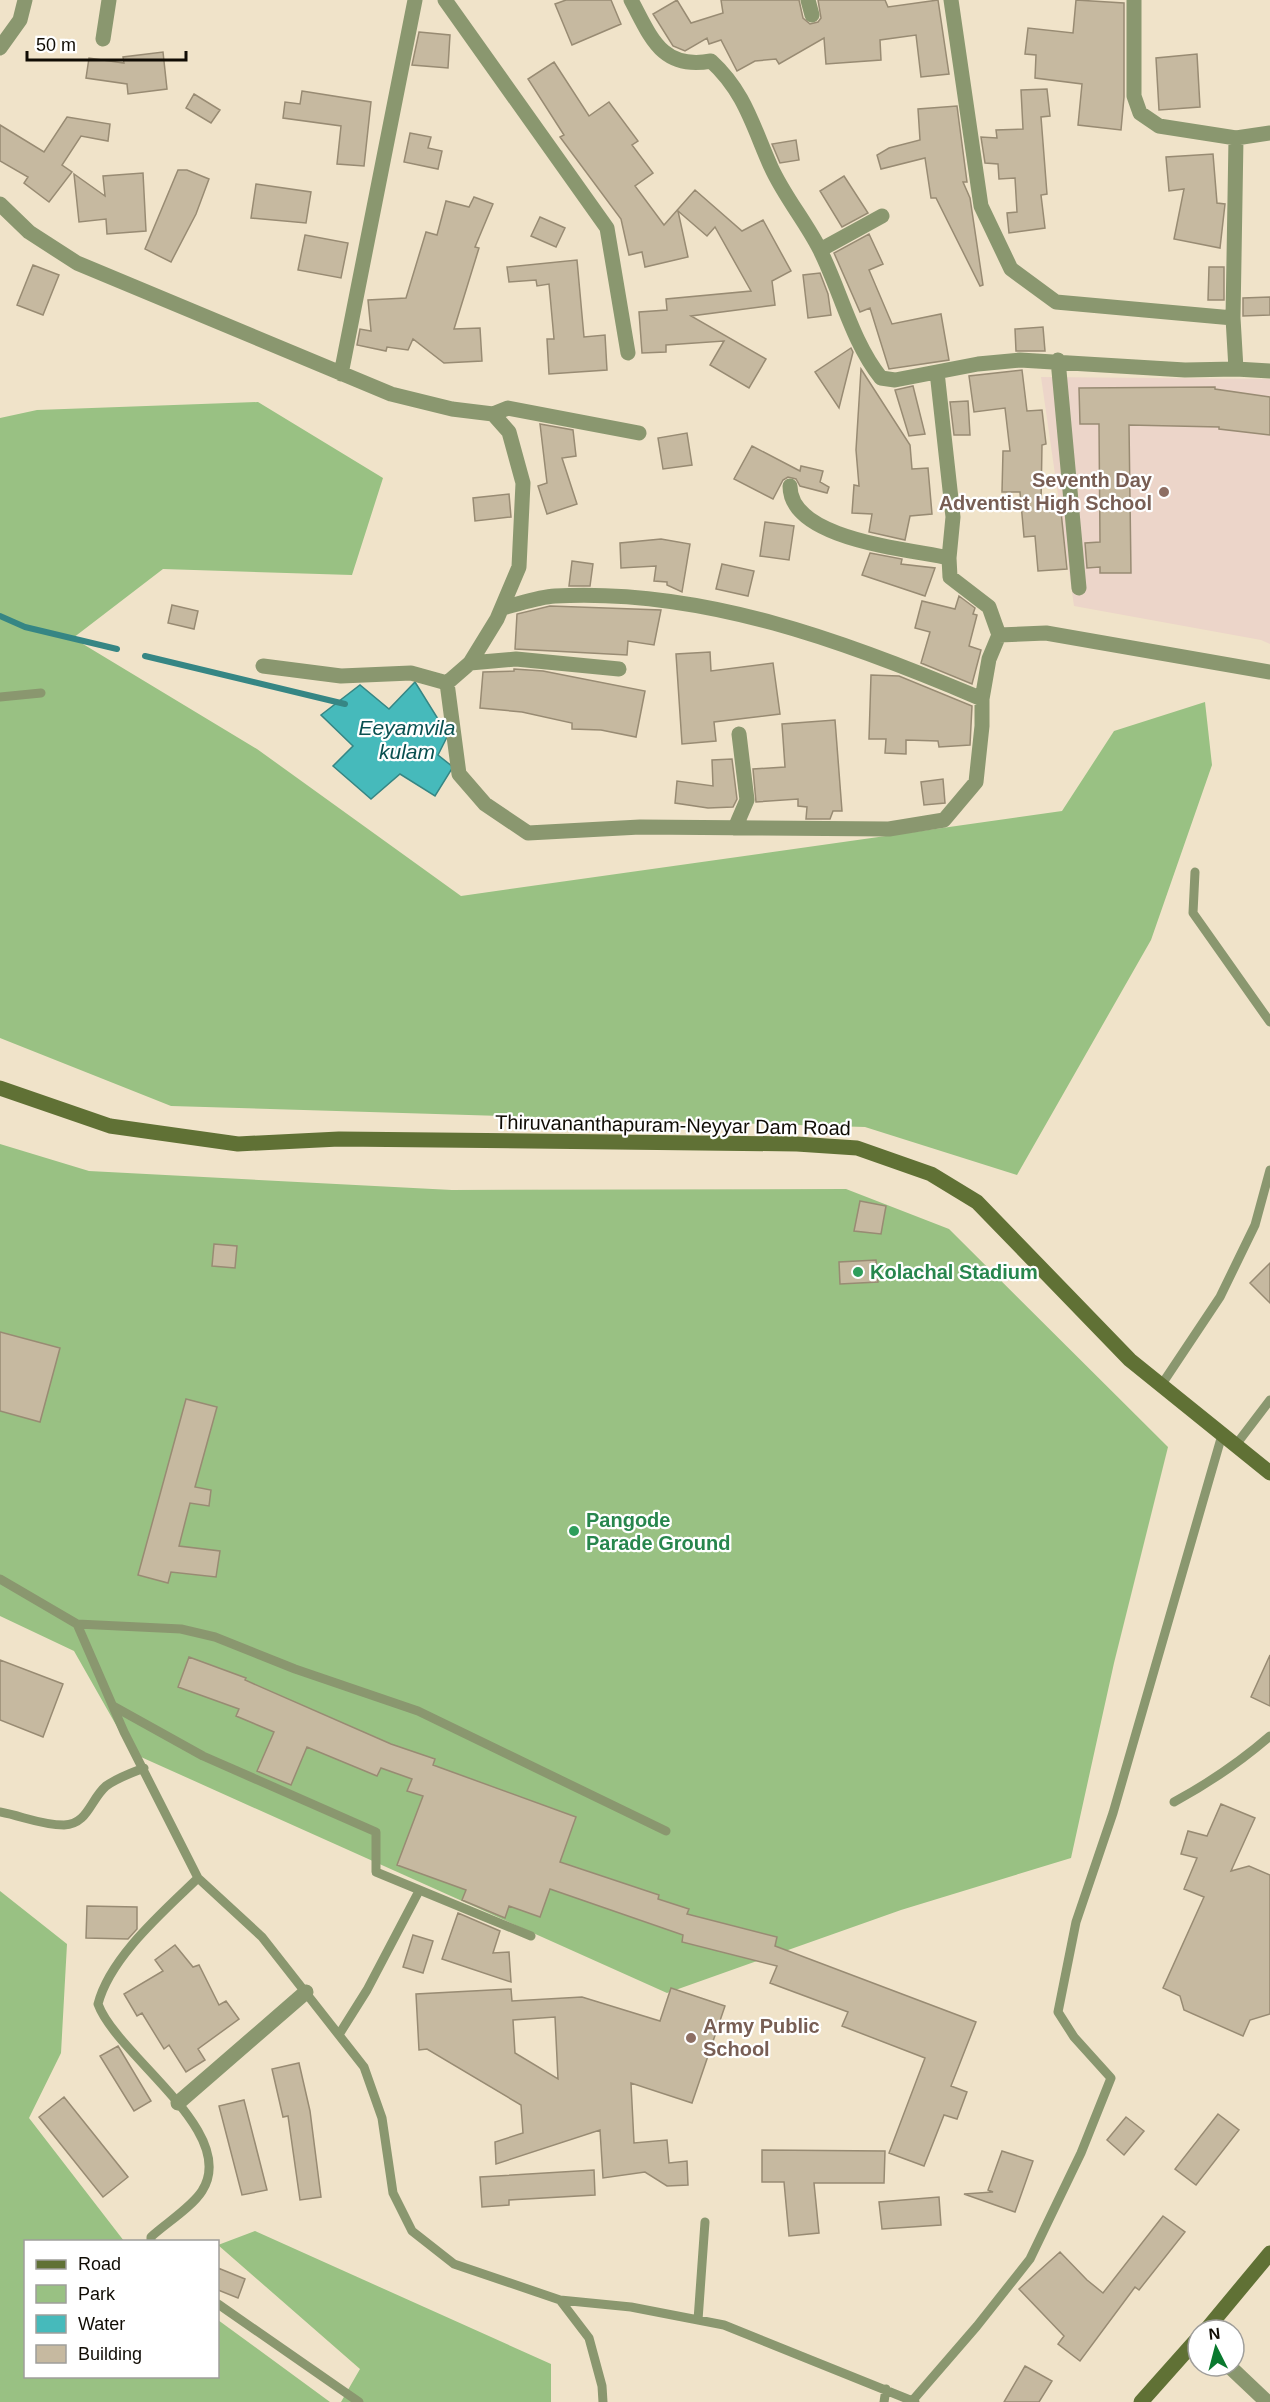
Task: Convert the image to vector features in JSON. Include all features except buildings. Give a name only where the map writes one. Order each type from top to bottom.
[{"type":"main road","name":"Thiruvananthapuram-Neyyar Dam Road","points":[[0,1088],[110,1126],[238,1144],[339,1139],[797,1144],[857,1148],[931,1174],[977,1202],[1130,1360],[1160,1387],[1270,1473]]},
{"type":"main road","points":[[1216,2318],[1270,2253]]},
{"type":"main road","points":[[1141,2402],[1186,2351]]},
{"type":"street","points":[[0,48],[20,20],[25,0]]},
{"type":"street","points":[[103,39],[109,0]]},
{"type":"street","points":[[341,374],[415,0]]},
{"type":"street","points":[[445,0],[607,228],[628,353]]},
{"type":"street","points":[[630,0],[656,46],[668,56],[679,61],[711,61],[726,75],[746,103],[772,170],[820,250],[868,359],[881,378],[895,380],[978,364],[1058,360],[1185,370],[1270,371]]},
{"type":"street","points":[[951,0],[981,206],[1011,269],[1056,302],[1233,318]]},
{"type":"street","points":[[1134,0],[1134,96],[1140,113],[1160,126],[1236,138],[1270,133]]},
{"type":"street","points":[[1236,138],[1233,318],[1236,369]]},
{"type":"street","points":[[0,204],[29,232],[77,263],[391,394],[452,409],[493,414],[508,408],[639,433]]},
{"type":"street","points":[[820,250],[882,216]]},
{"type":"street","points":[[1058,360],[1079,588]]},
{"type":"street","points":[[447,683],[459,774],[485,804],[528,833],[640,827],[889,829],[944,820],[976,782],[982,726],[982,699],[989,659],[999,635],[989,607],[950,577],[949,558],[953,517],[937,372]]},
{"type":"street","points":[[447,683],[470,663],[502,608],[519,567],[523,483],[510,432],[493,414]]},
{"type":"street","points":[[790,486],[794,505],[812,522],[876,546],[949,558]]},
{"type":"street","points":[[502,608],[554,596],[666,599],[755,619],[890,660],[982,699]]},
{"type":"street","points":[[999,635],[1046,633],[1270,672]]},
{"type":"street","points":[[470,663],[516,659],[619,669]]},
{"type":"street","points":[[263,666],[341,676],[411,673],[447,683]]},
{"type":"street","points":[[735,828],[747,800],[739,734]]},
{"type":"street","points":[[178,2103],[306,1992]]},
{"type":"street","points":[[1242,2378],[1267,2402]]},
{"type":"lane","points":[[0,697],[41,693]]},
{"type":"lane","points":[[1195,872],[1193,913],[1270,1022]]},
{"type":"lane","points":[[1160,1387],[1220,1297],[1255,1225],[1270,1170]]},
{"type":"lane","points":[[1235,1446],[1270,1400]]},
{"type":"lane","points":[[77,1624],[113,1706],[198,1878],[262,1937],[340,2033],[364,2067],[382,2118],[393,2193],[412,2231],[454,2264],[560,2300],[631,2307],[724,2325],[914,2401],[1030,2259],[1081,2153],[1111,2078],[1074,2037],[1058,2012],[1076,1922],[1113,1813],[1222,1436]]},
{"type":"lane","points":[[0,1579],[77,1624],[181,1629],[215,1637],[295,1669],[418,1711],[666,1831]]},
{"type":"lane","points":[[113,1706],[203,1756],[376,1832],[376,1872],[531,1936]]},
{"type":"lane","points":[[1174,1802],[1208,1784],[1270,1736]]},
{"type":"lane","points":[[0,1812],[46,1824],[66,1825],[86,1815],[96,1796],[106,1786],[144,1768]]},
{"type":"lane","points":[[151,2240],[168,2221],[201,2193],[209,2178],[208,2158],[201,2133],[178,2103],[111,2029],[98,2004],[102,1989],[141,1933],[198,1878]]},
{"type":"lane","points":[[340,2033],[367,1990],[419,1891]]},
{"type":"lane","points":[[698,2320],[705,2222]]},
{"type":"lane","points":[[560,2300],[589,2338],[602,2386],[603,2402]]},
{"type":"lane","points":[[219,2305],[359,2402]]},
{"type":"lane","points":[[884,2402],[886,2389]]},
{"type":"shaded area","name":"Seventh Day Adventist High School","points":[[1041,377],[1270,379],[1270,644],[1261,640],[1074,606]]},
{"type":"green space","points":[[258,402],[383,478],[352,575],[163,569],[73,638],[257,749],[461,896],[1062,811],[1114,731],[1205,702],[1212,765],[1151,940],[1017,1175],[865,1127],[171,1106],[0,1038],[0,418],[37,410]]},
{"type":"green space","name":"Pangode Parade Ground","points":[[0,1144],[89,1171],[452,1190],[846,1189],[949,1229],[1168,1447],[1114,1663],[1071,1858],[901,1910],[667,1993],[132,1753],[74,1651],[0,1616]]},
{"type":"green space","points":[[0,1891],[67,1944],[61,2053],[29,2118],[123,2240],[24,2240],[24,2378],[219,2378],[219,2321],[330,2402],[0,2402]]},
{"type":"green space","points":[[255,2231],[551,2364],[551,2402],[341,2402],[360,2369],[219,2245]]},
{"type":"water","name":"Eeyamvila kulam","points":[[415,682],[448,735],[438,755],[453,767],[435,796],[400,774],[371,799],[333,766],[353,746],[321,715],[360,685],[389,709]]},
{"type":"waterway","points":[[0,616],[25,627],[117,649]]},
{"type":"waterway","points":[[145,656],[345,704]]},
{"type":"place","name":"Seventh Day Adventist High School","points":[[1164,492]]},
{"type":"place","name":"Kolachal Stadium","points":[[858,1272]]},
{"type":"place","name":"Pangode Parade Ground","points":[[574,1531]]},
{"type":"place","name":"Army Public School","points":[[691,2038]]}]
